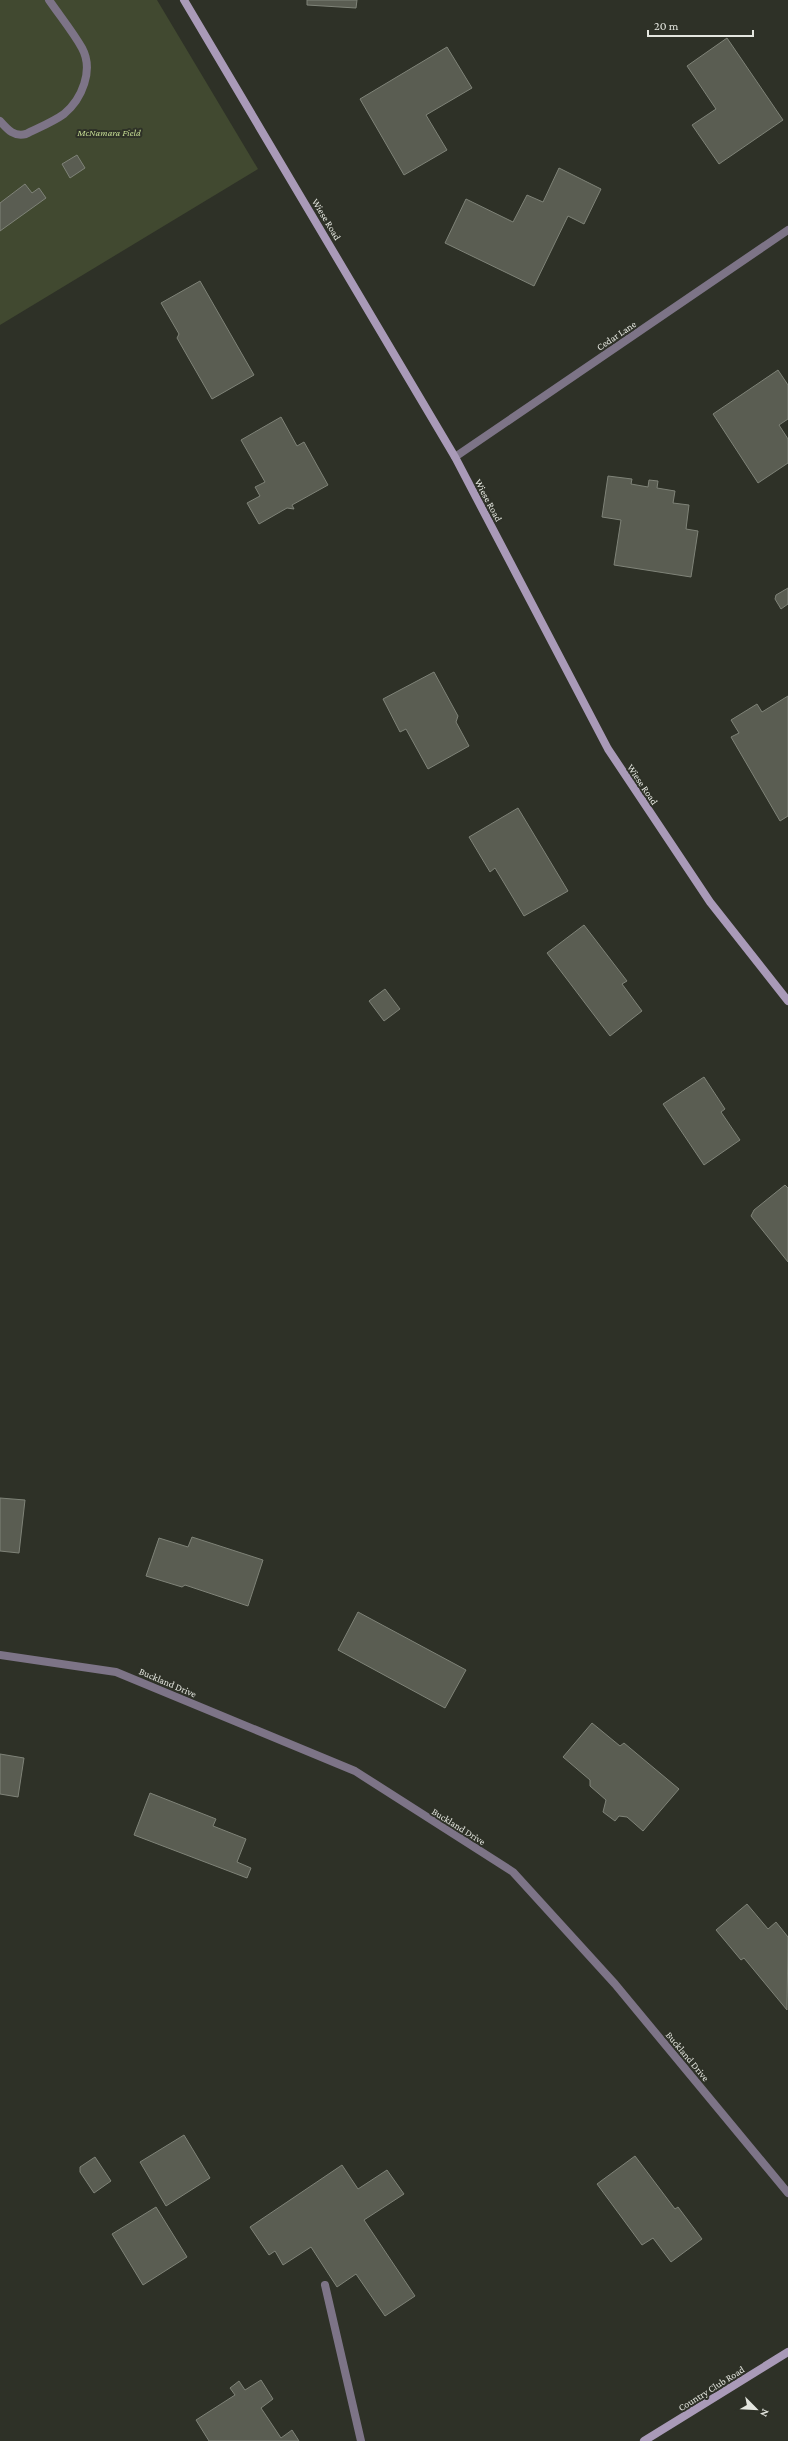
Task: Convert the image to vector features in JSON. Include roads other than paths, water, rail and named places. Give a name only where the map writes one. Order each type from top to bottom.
[{"type":"street","points":[[0,121],[10,132],[20,136],[64,113],[78,98],[86,77],[87,63],[82,49],[50,0]]},
{"type":"street","name":"Wiese Road","points":[[184,0],[455,457],[608,749],[710,902],[788,1001]]},
{"type":"street","name":"Cedar Lane","points":[[455,457],[788,230]]},
{"type":"street","name":"Buckland Drive","points":[[0,1655],[116,1672],[355,1772],[513,1872],[615,1984],[788,2193]]},
{"type":"street","points":[[324,2285],[361,2441]]},
{"type":"street","name":"Country Club Road","points":[[644,2441],[788,2352]]},
{"type":"park label","name":"McNamara Field","points":[[109,132]]}]
